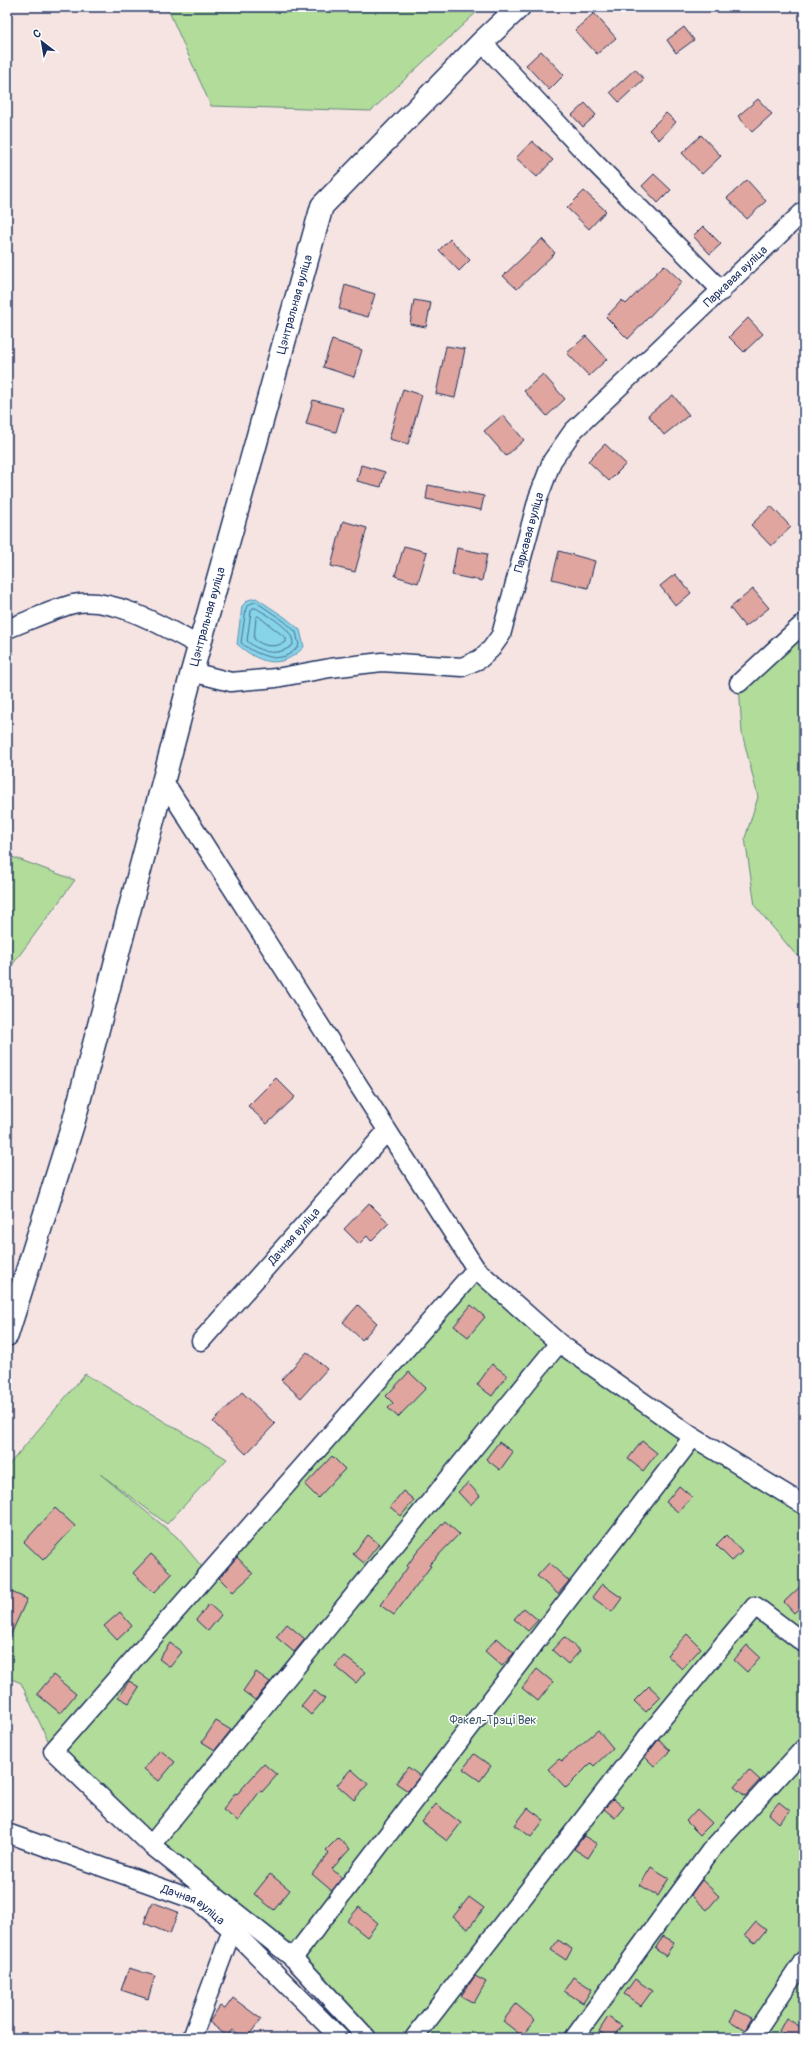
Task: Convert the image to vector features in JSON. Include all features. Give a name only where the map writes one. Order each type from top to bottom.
[{"type":"street","name":"Цэнтральная вуліца","points":[[7,1335],[73,1124],[192,672],[322,206],[482,42],[519,7]]},
{"type":"street","points":[[482,42],[591,158],[722,291]]},
{"type":"street","name":"Паркавая вуліца","points":[[192,672],[231,682],[276,678],[330,668],[382,662],[462,667],[480,659],[491,650],[501,635],[538,498],[552,461],[573,431],[722,291],[804,211]]},
{"type":"street","points":[[7,629],[74,604],[104,604],[132,612],[200,646]]},
{"type":"street","points":[[739,683],[804,623]]},
{"type":"street","points":[[164,783],[476,1269],[559,1343],[693,1437],[804,1505]]},
{"type":"street","name":"Дачная вуліца","points":[[201,1341],[387,1131]]},
{"type":"street","points":[[368,2038],[294,1958],[151,1845],[52,1751],[476,1269]]},
{"type":"street","points":[[151,1845],[559,1343]]},
{"type":"street","points":[[294,1958],[693,1437]]},
{"type":"street","points":[[414,2038],[651,1732],[755,1606],[804,1643]]},
{"type":"street","points":[[574,2038],[711,1850],[804,1748]]},
{"type":"street","name":"Дачная вуліца","points":[[7,1833],[198,1901],[232,1930],[340,2038]]},
{"type":"street","points":[[192,2038],[232,1930]]},
{"type":"street","points":[[752,2038],[804,1960]]},
{"type":"green space","points":[[167,7],[482,7],[371,111],[211,106]]},
{"type":"green space","points":[[804,623],[804,957],[796,955],[755,906],[745,838],[758,797],[742,733],[739,683]]},
{"type":"green space","points":[[7,855],[75,880],[7,972]]},
{"type":"green space","name":"Факел-Трэці Век","points":[[476,1269],[559,1343],[804,1505],[804,2038],[367,2038],[53,1751],[21,1683],[7,1677],[7,1467],[85,1374],[227,1459],[167,1524],[99,1473],[177,1537],[208,1574]]},
{"type":"water","points":[[256,598],[286,618],[300,630],[304,647],[295,655],[278,662],[270,662],[253,656],[237,644],[242,606],[248,600]]},
{"type":"building","points":[[594,13],[616,38],[597,54],[575,30]]},
{"type":"building","points":[[684,27],[694,40],[676,53],[667,40]]},
{"type":"building","points":[[541,51],[564,75],[549,90],[526,65]]},
{"type":"building","points":[[635,69],[644,79],[619,102],[610,92]]},
{"type":"building","points":[[758,99],[772,114],[752,132],[738,116]]},
{"type":"building","points":[[585,103],[596,115],[583,127],[572,115]]},
{"type":"building","points":[[666,113],[676,122],[659,140],[649,130]]},
{"type":"building","points":[[701,135],[721,156],[702,174],[682,153]]},
{"type":"building","points":[[532,141],[553,160],[537,177],[516,158]]},
{"type":"building","points":[[654,174],[671,190],[658,203],[642,186]]},
{"type":"building","points":[[747,180],[766,201],[747,219],[727,198]]},
{"type":"building","points":[[584,191],[606,211],[589,229],[567,208]]},
{"type":"building","points":[[703,226],[721,244],[710,254],[693,236]]},
{"type":"building","points":[[450,239],[470,260],[459,271],[439,250]]},
{"type":"building","points":[[542,239],[555,253],[517,289],[503,276]]},
{"type":"building","points":[[664,265],[682,282],[628,339],[606,317],[622,300],[626,304]]},
{"type":"building","points":[[345,285],[375,294],[368,317],[339,309]]},
{"type":"building","points":[[414,300],[431,303],[426,327],[410,324]]},
{"type":"building","points":[[748,318],[763,334],[744,352],[729,337]]},
{"type":"building","points":[[586,336],[607,359],[589,376],[567,353]]},
{"type":"building","points":[[332,340],[362,350],[354,377],[323,367]]},
{"type":"building","points":[[446,346],[465,349],[455,398],[436,394]]},
{"type":"building","points":[[543,374],[565,399],[547,416],[524,391]]},
{"type":"building","points":[[403,389],[422,395],[408,444],[389,439]]},
{"type":"building","points":[[673,395],[689,415],[664,435],[648,415]]},
{"type":"building","points":[[313,400],[343,408],[336,432],[306,424]]},
{"type":"building","points":[[503,415],[524,440],[506,456],[484,431]]},
{"type":"building","points":[[605,444],[626,464],[609,481],[588,461]]},
{"type":"building","points":[[361,465],[385,472],[381,487],[357,481]]},
{"type":"building","points":[[428,485],[484,496],[481,510],[426,499]]},
{"type":"building","points":[[771,506],[791,527],[771,546],[751,525]]},
{"type":"building","points":[[343,521],[367,528],[355,572],[331,566]]},
{"type":"building","points":[[404,546],[427,552],[418,583],[395,576]]},
{"type":"building","points":[[457,548],[487,554],[482,581],[452,575]]},
{"type":"building","points":[[559,551],[595,561],[588,588],[552,579]]},
{"type":"building","points":[[675,574],[691,593],[676,606],[660,586]]},
{"type":"building","points":[[753,589],[769,608],[745,627],[730,608]]},
{"type":"building","points":[[276,1078],[295,1097],[267,1124],[248,1106]]},
{"type":"building","points":[[369,1203],[389,1223],[371,1241],[367,1236],[359,1244],[344,1229]]},
{"type":"building","points":[[358,1305],[377,1323],[362,1340],[343,1322]]},
{"type":"building","points":[[471,1305],[485,1317],[468,1337],[454,1326]]},
{"type":"building","points":[[307,1352],[327,1369],[301,1398],[281,1380]]},
{"type":"building","points":[[492,1364],[507,1375],[492,1396],[477,1385]]},
{"type":"building","points":[[409,1372],[426,1388],[398,1417],[388,1408],[393,1403],[386,1396]]},
{"type":"building","points":[[242,1392],[275,1424],[246,1454],[213,1422]]},
{"type":"building","points":[[642,1441],[657,1453],[643,1471],[628,1459]]},
{"type":"building","points":[[499,1442],[513,1452],[500,1470],[486,1459]]},
{"type":"building","points":[[332,1456],[345,1469],[318,1498],[305,1485]]},
{"type":"building","points":[[468,1483],[480,1496],[470,1505],[458,1492]]},
{"type":"building","points":[[679,1486],[692,1497],[678,1512],[666,1502]]},
{"type":"building","points":[[403,1491],[414,1500],[401,1516],[390,1507]]},
{"type":"building","points":[[55,1508],[75,1526],[43,1560],[24,1542]]},
{"type":"building","points":[[445,1521],[459,1534],[429,1565],[431,1566],[394,1615],[380,1605],[408,1567],[407,1566],[417,1552]]},
{"type":"building","points":[[368,1535],[379,1544],[364,1563],[353,1554]]},
{"type":"building","points":[[726,1535],[742,1552],[732,1561],[716,1545]]},
{"type":"building","points":[[151,1554],[172,1574],[154,1593],[133,1573]]},
{"type":"building","points":[[237,1557],[253,1574],[233,1592],[219,1578]]},
{"type":"building","points":[[549,1563],[569,1581],[558,1594],[537,1576]]},
{"type":"building","points":[[804,1583],[804,1603],[794,1613],[784,1602]]},
{"type":"building","points":[[602,1584],[622,1598],[612,1612],[592,1597]]},
{"type":"building","points":[[7,1590],[27,1599],[7,1643]]},
{"type":"building","points":[[209,1604],[221,1615],[208,1631],[196,1620]]},
{"type":"building","points":[[524,1608],[538,1620],[528,1631],[514,1619]]},
{"type":"building","points":[[120,1612],[132,1626],[117,1640],[104,1626]]},
{"type":"building","points":[[287,1624],[305,1639],[294,1652],[276,1637]]},
{"type":"building","points":[[687,1634],[701,1648],[682,1669],[667,1655]]},
{"type":"building","points":[[564,1637],[580,1651],[568,1664],[552,1650]]},
{"type":"building","points":[[497,1638],[514,1653],[502,1666],[485,1651]]},
{"type":"building","points":[[170,1643],[182,1652],[170,1667],[159,1659]]},
{"type":"building","points":[[747,1645],[760,1657],[747,1672],[734,1660]]},
{"type":"building","points":[[344,1656],[365,1672],[356,1683],[335,1666]]},
{"type":"building","points":[[537,1669],[553,1682],[538,1701],[522,1688]]},
{"type":"building","points":[[256,1672],[270,1682],[255,1700],[243,1691]]},
{"type":"building","points":[[53,1675],[76,1694],[60,1713],[37,1694]]},
{"type":"building","points":[[129,1681],[139,1687],[129,1703],[118,1697]]},
{"type":"building","points":[[649,1686],[661,1697],[646,1712],[634,1701]]},
{"type":"building","points":[[314,1690],[325,1699],[311,1715],[301,1706]]},
{"type":"building","points":[[216,1721],[231,1730],[215,1750],[202,1742]]},
{"type":"building","points":[[598,1730],[613,1748],[594,1766],[591,1763],[566,1788],[548,1769],[559,1759],[562,1761]]},
{"type":"building","points":[[659,1739],[670,1751],[654,1766],[645,1757]]},
{"type":"building","points":[[160,1750],[175,1762],[159,1781],[144,1769]]},
{"type":"building","points":[[474,1754],[491,1766],[480,1781],[463,1769]]},
{"type":"building","points":[[264,1764],[277,1775],[262,1792],[260,1791],[238,1821],[223,1810],[235,1793],[237,1794]]},
{"type":"building","points":[[408,1767],[420,1776],[408,1791],[396,1783]]},
{"type":"building","points":[[351,1769],[368,1784],[354,1800],[337,1785]]},
{"type":"building","points":[[749,1770],[760,1780],[745,1796],[734,1787]]},
{"type":"building","points":[[613,1799],[624,1807],[615,1818],[604,1809]]},
{"type":"building","points":[[779,1802],[790,1811],[779,1823],[769,1814]]},
{"type":"building","points":[[436,1804],[461,1823],[447,1841],[422,1822]]},
{"type":"building","points":[[528,1808],[544,1820],[531,1837],[515,1825]]},
{"type":"building","points":[[697,1809],[712,1823],[700,1835],[686,1821]]},
{"type":"building","points":[[584,1836],[597,1844],[588,1858],[574,1849]]},
{"type":"building","points":[[338,1838],[350,1849],[332,1869],[342,1878],[332,1891],[312,1874],[329,1853],[326,1850]]},
{"type":"building","points":[[651,1867],[669,1878],[658,1896],[640,1885]]},
{"type":"building","points":[[270,1874],[290,1890],[274,1910],[254,1894]]},
{"type":"building","points":[[702,1880],[719,1896],[707,1910],[691,1895]]},
{"type":"building","points":[[469,1897],[484,1908],[468,1929],[453,1917]]},
{"type":"building","points":[[152,1902],[178,1912],[170,1934],[144,1923]]},
{"type":"building","points":[[359,1907],[378,1923],[367,1937],[347,1921]]},
{"type":"building","points":[[756,1922],[766,1930],[755,1943],[745,1935]]},
{"type":"building","points":[[663,1936],[674,1942],[666,1956],[655,1949]]},
{"type":"building","points":[[558,1940],[572,1949],[566,1960],[551,1950]]},
{"type":"building","points":[[129,1968],[155,1976],[148,1999],[121,1990]]},
{"type":"building","points":[[475,1976],[486,1982],[474,2003],[461,1996]]},
{"type":"building","points":[[573,1977],[592,1989],[583,2003],[564,1991]]},
{"type":"building","points":[[635,1979],[652,1991],[641,2006],[624,1994]]},
{"type":"building","points":[[233,1998],[261,2019],[247,2038],[243,2038],[232,2030],[227,2036],[209,2022],[220,2006],[225,2009]]},
{"type":"building","points":[[516,2004],[535,2020],[522,2036],[503,2021]]},
{"type":"building","points":[[736,2010],[752,2018],[745,2030],[730,2021]]},
{"type":"building","points":[[608,2017],[622,2026],[614,2038],[610,2038],[599,2031]]},
{"type":"building","points":[[786,2018],[804,2029],[800,2038],[790,2038],[779,2031]]}]
